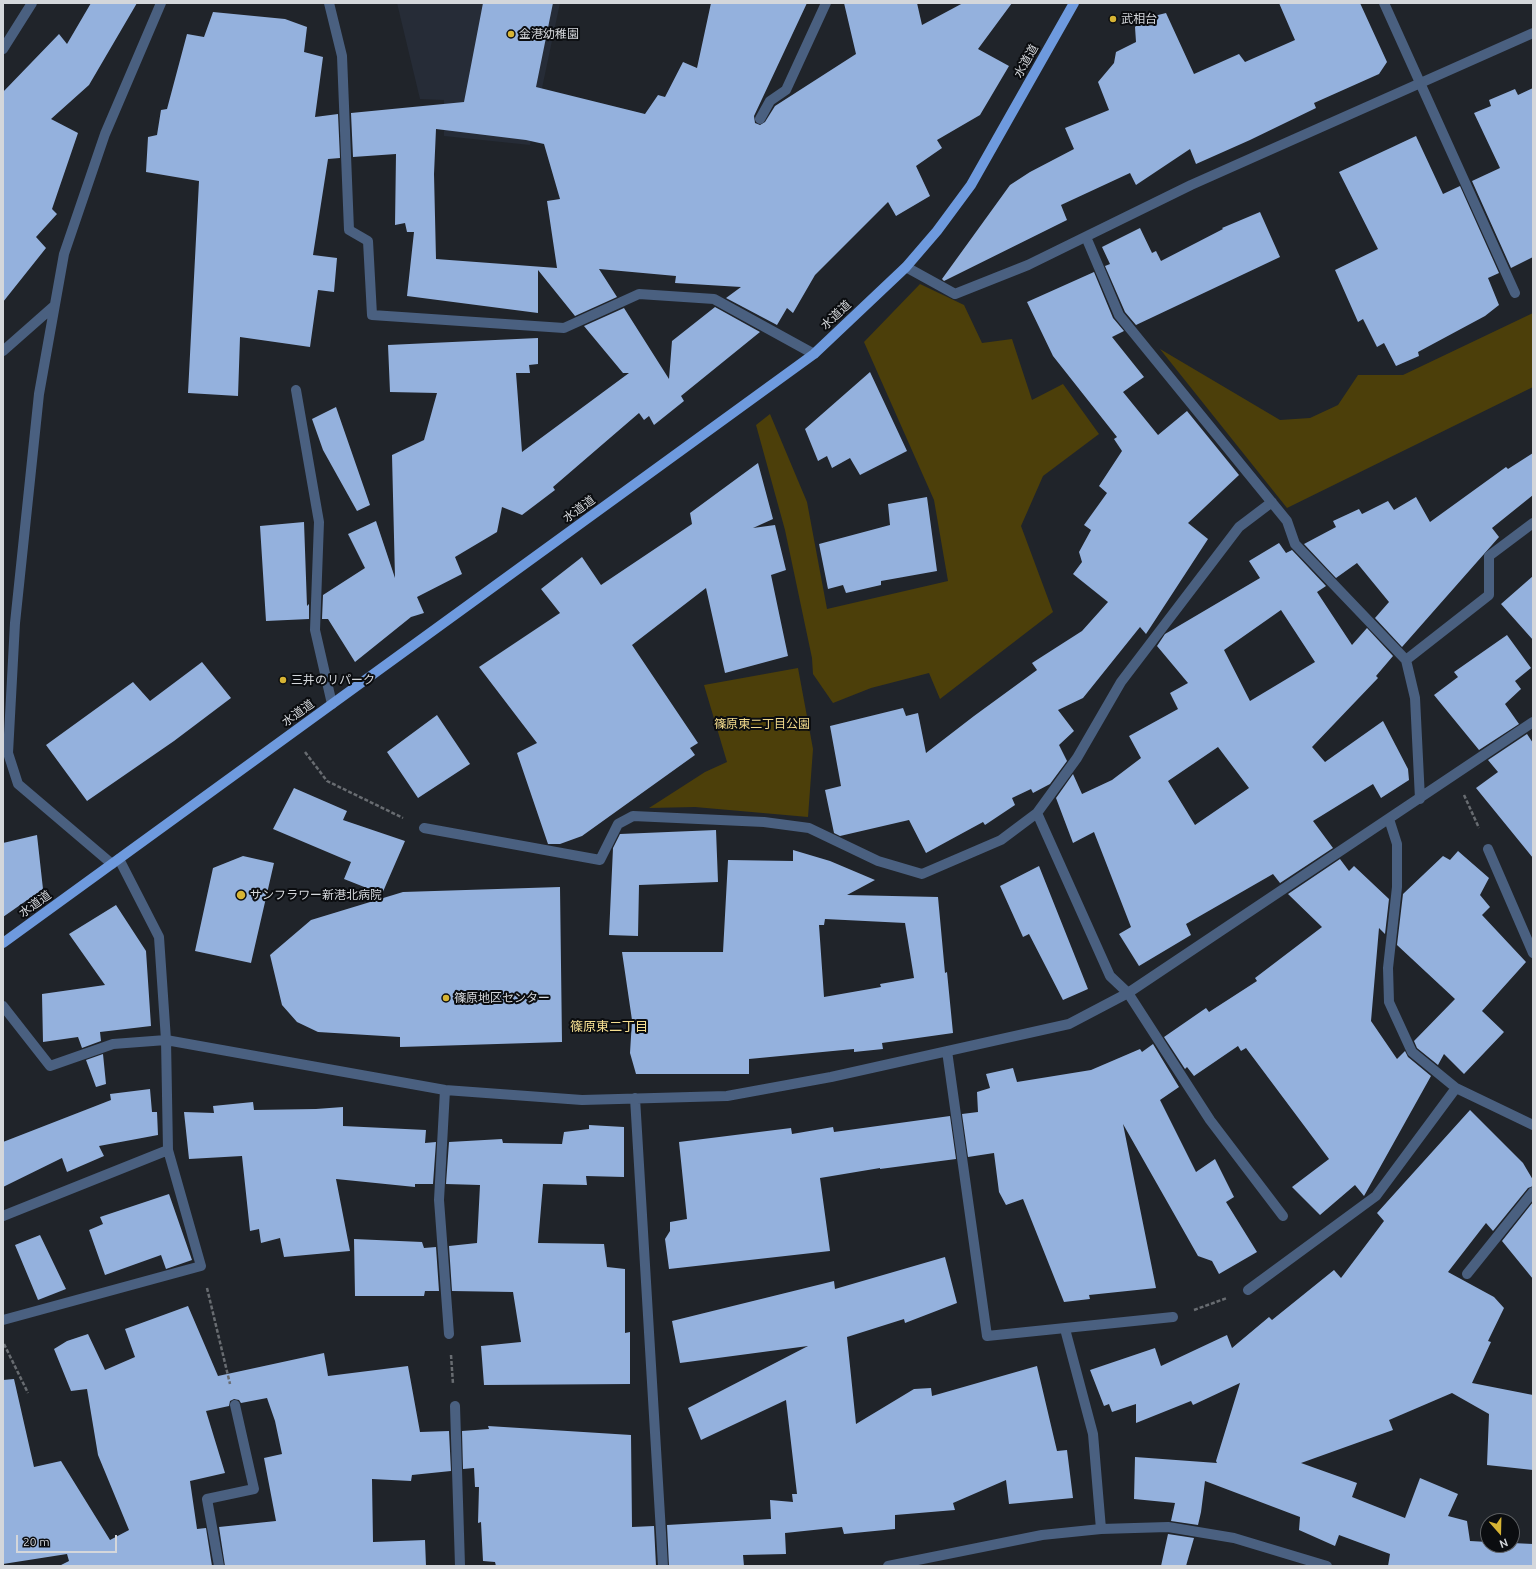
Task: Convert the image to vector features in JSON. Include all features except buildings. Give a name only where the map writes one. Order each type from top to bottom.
[{"type":"main road","name":"水道道","points":[[3,943],[814,354],[906,267],[937,232],[971,185],[1074,3]]},
{"type":"street","points":[[3,49],[32,3]]},
{"type":"street","points":[[3,1320],[201,1266],[168,1150],[166,1040],[159,937],[116,862],[18,784],[7,770],[15,623],[39,394],[64,254],[105,134],[161,3]]},
{"type":"street","points":[[329,3],[342,56],[349,230],[368,241],[372,315],[564,328],[639,294],[714,299],[814,354]]},
{"type":"street","points":[[760,119],[770,101],[786,90],[826,3]]},
{"type":"street","points":[[1384,3],[1515,293]]},
{"type":"street","points":[[906,267],[955,294],[1028,265],[1191,185],[1533,33]]},
{"type":"street","points":[[1086,237],[1119,315],[1287,521],[1295,544],[1406,660],[1415,698],[1420,798]]},
{"type":"street","points":[[3,351],[54,306]]},
{"type":"street","points":[[296,390],[319,522],[316,630],[332,704]]},
{"type":"street","points":[[424,828],[600,860],[618,824],[633,816],[764,822],[809,828],[878,861],[922,874],[1001,840],[1037,813],[1077,758],[1121,682],[1239,527],[1272,502]]},
{"type":"street","points":[[1406,660],[1489,595],[1489,556],[1533,523]]},
{"type":"street","points":[[3,1006],[50,1066],[113,1044],[166,1040],[445,1090],[582,1100],[727,1096],[831,1077],[1069,1024],[1128,993],[1533,722]]},
{"type":"street","points":[[1037,813],[1110,976],[1128,993],[1210,1120],[1283,1216]]},
{"type":"street","points":[[1389,818],[1397,844],[1397,887],[1388,968],[1389,1002],[1412,1052],[1456,1088],[1533,1125]]},
{"type":"street","points":[[1488,849],[1533,953]]},
{"type":"street","points":[[947,1051],[987,1336],[1173,1317]]},
{"type":"street","points":[[1248,1290],[1376,1196],[1456,1088]]},
{"type":"street","points":[[445,1090],[439,1200],[449,1334]]},
{"type":"street","points":[[635,1098],[663,1566]]},
{"type":"street","points":[[3,1216],[168,1150]]},
{"type":"street","points":[[1467,1274],[1533,1192]]},
{"type":"street","points":[[1065,1329],[1093,1434],[1101,1529]]},
{"type":"street","points":[[219,1566],[207,1499],[254,1489],[235,1405]]},
{"type":"street","points":[[455,1406],[460,1566]]},
{"type":"street","points":[[888,1566],[1042,1535],[1101,1529],[1168,1527],[1234,1538],[1327,1566]]},
{"type":"path","points":[[291,734],[327,781],[424,828]]},
{"type":"path","points":[[1455,775],[1488,849]]},
{"type":"path","points":[[201,1266],[235,1405]]},
{"type":"path","points":[[1173,1317],[1248,1290]]},
{"type":"path","points":[[449,1334],[455,1406]]},
{"type":"path","points":[[3,1341],[28,1393]]},
{"type":"shaded area","points":[[397,3],[560,3],[530,145],[444,136],[444,100],[420,99]]},
{"type":"green space","points":[[920,284],[964,305],[982,343],[1012,339],[1032,400],[1063,384],[1099,434],[1043,476],[1021,526],[1053,612],[940,699],[929,673],[871,688],[833,703],[813,674],[812,658],[785,530],[756,425],[770,414],[807,502],[827,609],[948,581],[934,500],[864,342]]},
{"type":"green space","points":[[1533,313],[1533,387],[1287,508],[1160,349],[1280,420],[1310,418],[1338,405],[1358,375],[1403,375]]},
{"type":"green space","name":"篠原東二丁目公園","points":[[798,668],[813,749],[808,817],[695,807],[649,808],[705,772],[727,762],[704,685]]},
{"type":"place","name":"武相台","points":[[1113,19]]},
{"type":"place","name":"金港幼稚園","points":[[511,34]]},
{"type":"place","name":"三井のリパーク","points":[[283,680]]},
{"type":"place","name":"サンフラワー新港北病院","points":[[241,895]]},
{"type":"place","name":"篠原地区センター","points":[[446,998]]},
{"type":"district","name":"篠原東二丁目","points":[[609,1027]]}]
